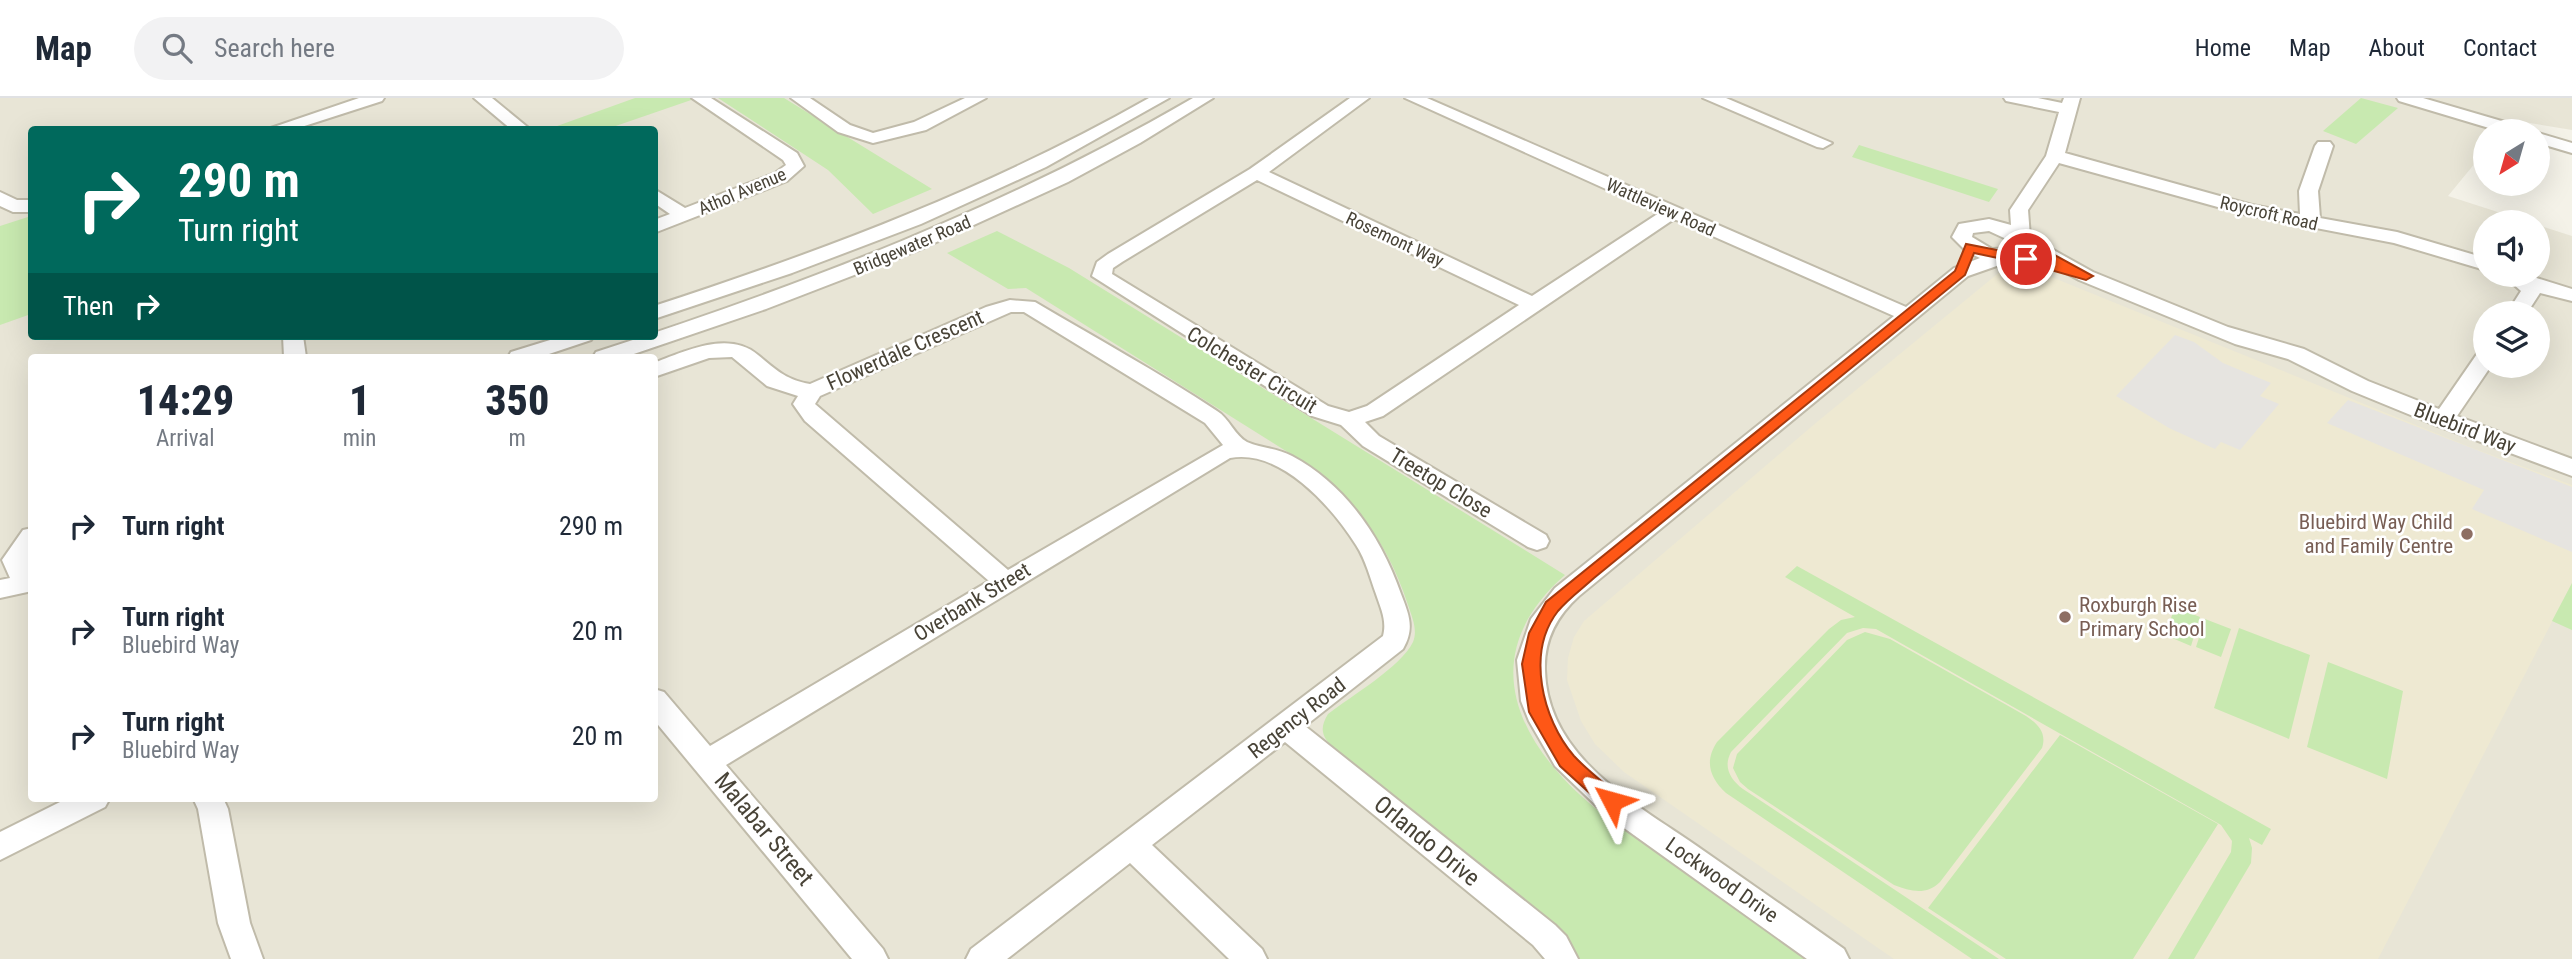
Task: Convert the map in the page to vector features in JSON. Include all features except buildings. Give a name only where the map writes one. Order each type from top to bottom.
[{"type":"street","points":[[286,126],[376,98]]},
{"type":"street","points":[[482,98],[518,126]]},
{"type":"street","name":"Athol Avenue","points":[[658,226],[781,177],[795,166],[791,157],[700,98]]},
{"type":"street","points":[[799,98],[859,135],[871,138],[901,133],[978,98]]},
{"type":"street","name":"Bridgewater Road","points":[[658,312],[901,224],[1085,140],[1161,98]]},
{"type":"street","name":"Bridgewater Road","points":[[658,339],[751,308],[964,224],[1078,169],[1205,98]]},
{"type":"street","name":"Colchester Circuit","points":[[1349,420],[1320,411],[1102,276],[1104,267],[1115,258],[1256,173],[1361,98]]},
{"type":"street","name":"Wattleview Road","points":[[1413,98],[1453,107],[1672,212],[1908,315]]},
{"type":"street","points":[[1711,98],[1823,143]]},
{"type":"street","points":[[2012,98],[2071,104],[2055,156],[2019,210],[2015,248]]},
{"type":"street","points":[[2405,98],[2474,119]]},
{"type":"street","points":[[2550,142],[2572,148]]},
{"type":"street","points":[[2312,223],[2305,201],[2309,182],[2320,163],[2324,146]]},
{"type":"street","name":"Roycroft Road","points":[[2055,156],[2232,205],[2408,241],[2473,260]]},
{"type":"street","name":"Rosemont Way","points":[[1256,173],[1534,305]]},
{"type":"street","points":[[658,197],[684,216]]},
{"type":"street","points":[[1989,225],[2019,210]]},
{"type":"street","points":[[1349,420],[1375,411],[1672,212]]},
{"type":"street","points":[[1989,225],[2008,230],[2015,248],[1970,246],[1962,237],[1963,232],[1972,226],[1989,225]]},
{"type":"street","points":[[1961,272],[1970,246]]},
{"type":"street","name":"Lockwood Drive","points":[[1833,959],[1627,813],[1580,775],[1555,745],[1538,712],[1531,664],[1537,633],[1560,597],[1961,272],[2015,248]]},
{"type":"street","name":"Bluebird Way","points":[[2015,248],[2228,333],[2288,363],[2360,386],[2442,420],[2572,468]]},
{"type":"street","points":[[2546,287],[2572,295]]},
{"type":"street","name":"Flowerdale Crescent","points":[[1006,582],[813,416],[804,404],[812,391],[993,311],[1010,306],[1028,306],[1213,418],[1238,447]]},
{"type":"street","points":[[528,354],[572,340]]},
{"type":"street","name":"Bridgewater Road","points":[[613,354],[655,340]]},
{"type":"street","points":[[658,369],[719,350],[735,351],[747,357],[772,380],[791,388],[812,391]]},
{"type":"street","points":[[2442,420],[2473,376]]},
{"type":"street","name":"Treetop Close","points":[[1349,420],[1371,441],[1537,541]]},
{"type":"street","name":"Overbank Street","points":[[708,762],[1212,458],[1238,447]]},
{"type":"street","name":"Regency Road","points":[[982,959],[1394,642],[1398,622],[1372,551],[1336,504],[1306,478],[1274,456],[1256,447],[1238,447]]},
{"type":"street","points":[[17,548],[17,570],[28,577]]},
{"type":"street","points":[[0,589],[28,581]]},
{"type":"street","name":"Malabar Street","points":[[658,705],[872,959]]},
{"type":"street","name":"Orlando Drive","points":[[1286,727],[1544,935],[1555,946],[1562,959]]},
{"type":"street","points":[[0,847],[87,802]]},
{"type":"street","points":[[209,802],[216,821],[234,923],[247,959]]},
{"type":"street","points":[[1131,845],[1251,959]]},
{"type":"shaded area","points":[[0,98],[2572,98],[2572,130],[2550,126],[2550,119],[2473,119],[2473,166],[2448,196],[2492,210],[2473,210],[2473,287],[2550,287],[2550,229],[2572,236],[2572,959],[0,959]]},
{"type":"shaded area","name":"Roxburgh Rise Primary School","points":[[2016,268],[2039,272],[2470,447],[2572,485],[2572,583],[2378,959],[1894,959],[1624,772],[1595,744],[1581,721],[1567,680],[1568,658],[1574,637],[1584,621],[1817,422],[2001,271]]},
{"type":"shaded area","points":[[2175,335],[2194,342],[2223,363],[2271,383],[2260,396],[2279,404],[2240,450],[2221,442],[2215,449],[2169,428],[2116,396]]},
{"type":"shaded area","points":[[2348,400],[2572,487],[2572,552],[2472,509],[2484,490],[2327,423]]},
{"type":"green space","points":[[635,98],[697,98],[616,126],[557,126]]},
{"type":"green space","points":[[718,98],[784,98],[932,189],[873,214],[828,170]]},
{"type":"green space","points":[[2361,98],[2398,108],[2356,144],[2323,131]]},
{"type":"green space","points":[[1859,145],[1998,189],[1989,202],[1852,157]]},
{"type":"green space","points":[[28,217],[28,315],[0,325],[0,226]]},
{"type":"green space","points":[[997,231],[1069,268],[1565,575],[1542,599],[1525,624],[1516,649],[1513,675],[1517,700],[1527,726],[1542,752],[1575,791],[1603,814],[1806,959],[1580,959],[1567,939],[1548,922],[1333,748],[1323,732],[1323,724],[1328,714],[1398,661],[1413,642],[1415,633],[1401,586],[1374,533],[1350,502],[1321,473],[1026,288],[1008,289],[947,253]]},
{"type":"green space","points":[[1797,566],[2271,829],[2262,845],[2249,838],[2252,848],[2251,863],[2194,959],[2168,959],[2231,852],[2232,841],[2221,825],[1876,629],[1863,628],[1847,633],[1731,752],[1729,772],[1743,789],[1999,959],[1972,959],[1726,793],[1716,782],[1711,769],[1711,756],[1717,742],[1829,629],[1841,620],[1855,617],[1785,577]]},
{"type":"green space","points":[[2572,583],[2572,630],[2552,621]]},
{"type":"green space","points":[[2175,607],[2200,617],[2191,646],[2165,635]]},
{"type":"green space","points":[[2205,619],[2231,629],[2221,657],[2196,647]]},
{"type":"green space","points":[[2239,628],[2310,655],[2289,739],[2214,708]]},
{"type":"green space","points":[[1865,632],[1890,639],[2026,716],[2042,733],[2042,748],[1940,882],[1924,891],[1894,885],[1748,789],[1740,782],[1733,768],[1737,754],[1847,640]]},
{"type":"green space","points":[[2328,662],[2403,691],[2387,779],[2307,747]]},
{"type":"green space","points":[[2060,735],[2218,824],[2133,959],[2006,959],[1928,908]]},
{"type":"place","name":"Bluebird Way Child and Family Centre","points":[[2467,534]]},
{"type":"place","name":"Roxburgh Rise Primary School","points":[[2065,617]]},
{"type":"route","points":[[1612,801],[1566,760],[1538,712],[1531,679],[1533,647],[1537,633],[1552,607],[1588,574],[1961,272],[1970,246],[1985,253],[2007,256],[2023,251],[2025,243],[2086,276],[2026,259]]}]
